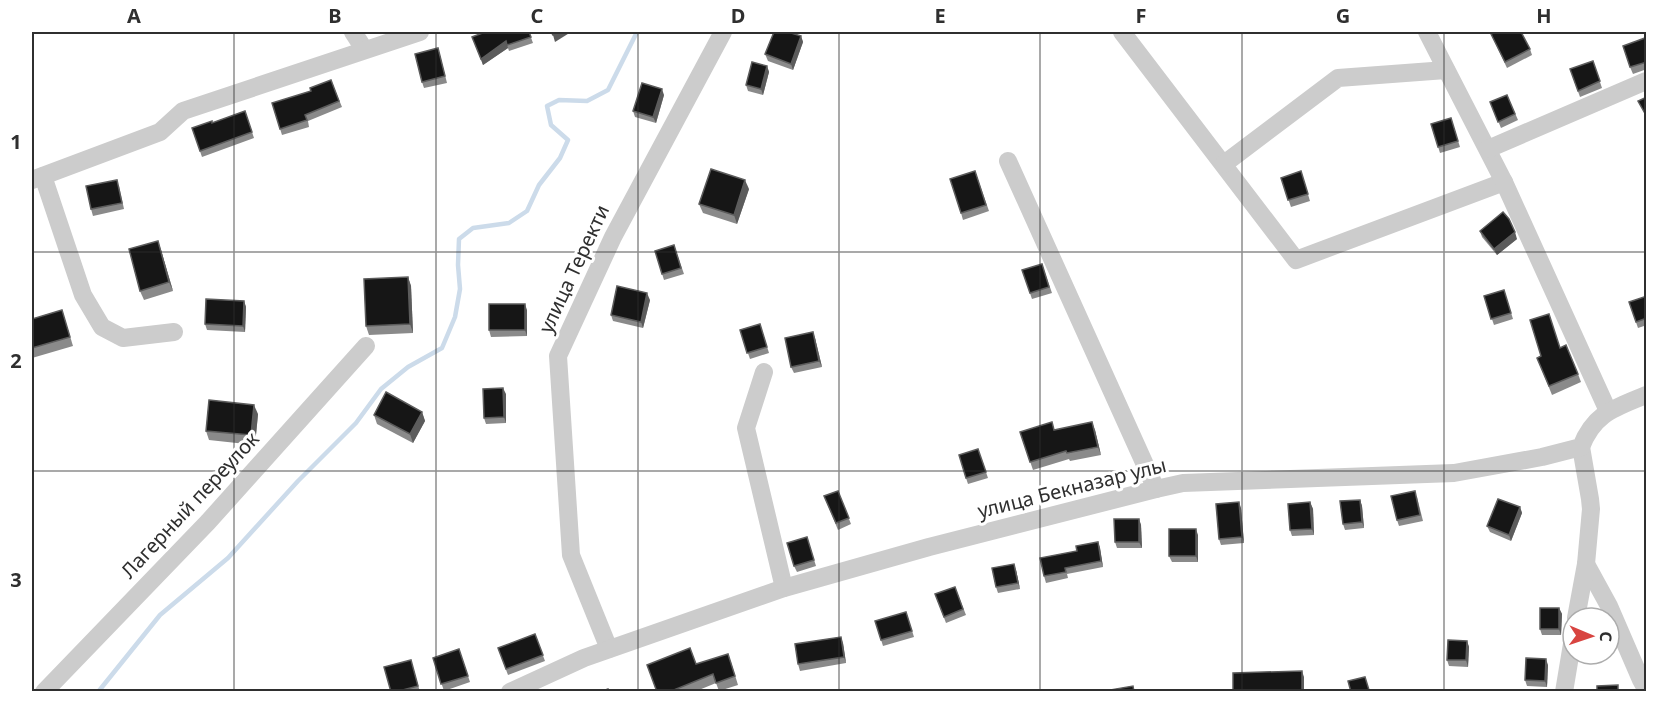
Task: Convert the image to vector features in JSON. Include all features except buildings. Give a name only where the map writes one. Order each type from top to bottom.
[{"type":"street","points":[[353,32],[364,49]]},
{"type":"street","points":[[174,332],[123,338],[102,327],[83,295],[37,178],[160,132],[183,111],[420,32]]},
{"type":"street","name":"улица Теректи","points":[[609,649],[571,555],[558,356],[613,237],[723,32]]},
{"type":"street","points":[[1122,32],[1296,260],[1504,182]]},
{"type":"street","points":[[1427,32],[1504,182],[1608,411]]},
{"type":"street","points":[[1224,164],[1338,78],[1446,70]]},
{"type":"street","points":[[1488,149],[1647,81]]},
{"type":"street","points":[[1008,160],[1156,489]]},
{"type":"street","name":"Лагерный переулок","points":[[44,692],[208,522],[366,346]]},
{"type":"street","points":[[764,372],[746,428],[784,588]]},
{"type":"street","points":[[1578,606],[1586,564],[1591,509],[1581,447],[1587,431],[1608,411],[1647,395]]},
{"type":"street","name":"улица Бекназар улы","points":[[510,692],[584,658],[784,588],[929,547],[1156,489],[1183,483],[1454,473],[1542,457],[1581,447]]},
{"type":"street","points":[[1586,564],[1609,606],[1647,689]]},
{"type":"street","points":[[1564,692],[1568,666]]},
{"type":"waterway","points":[[98,692],[160,615],[228,558],[298,481],[356,423],[381,389],[408,367],[442,348],[455,317],[460,289],[459,239],[473,228],[509,223],[527,211],[539,185],[560,158],[568,140],[551,125],[547,106],[559,100],[587,101],[608,90],[637,32]]}]
